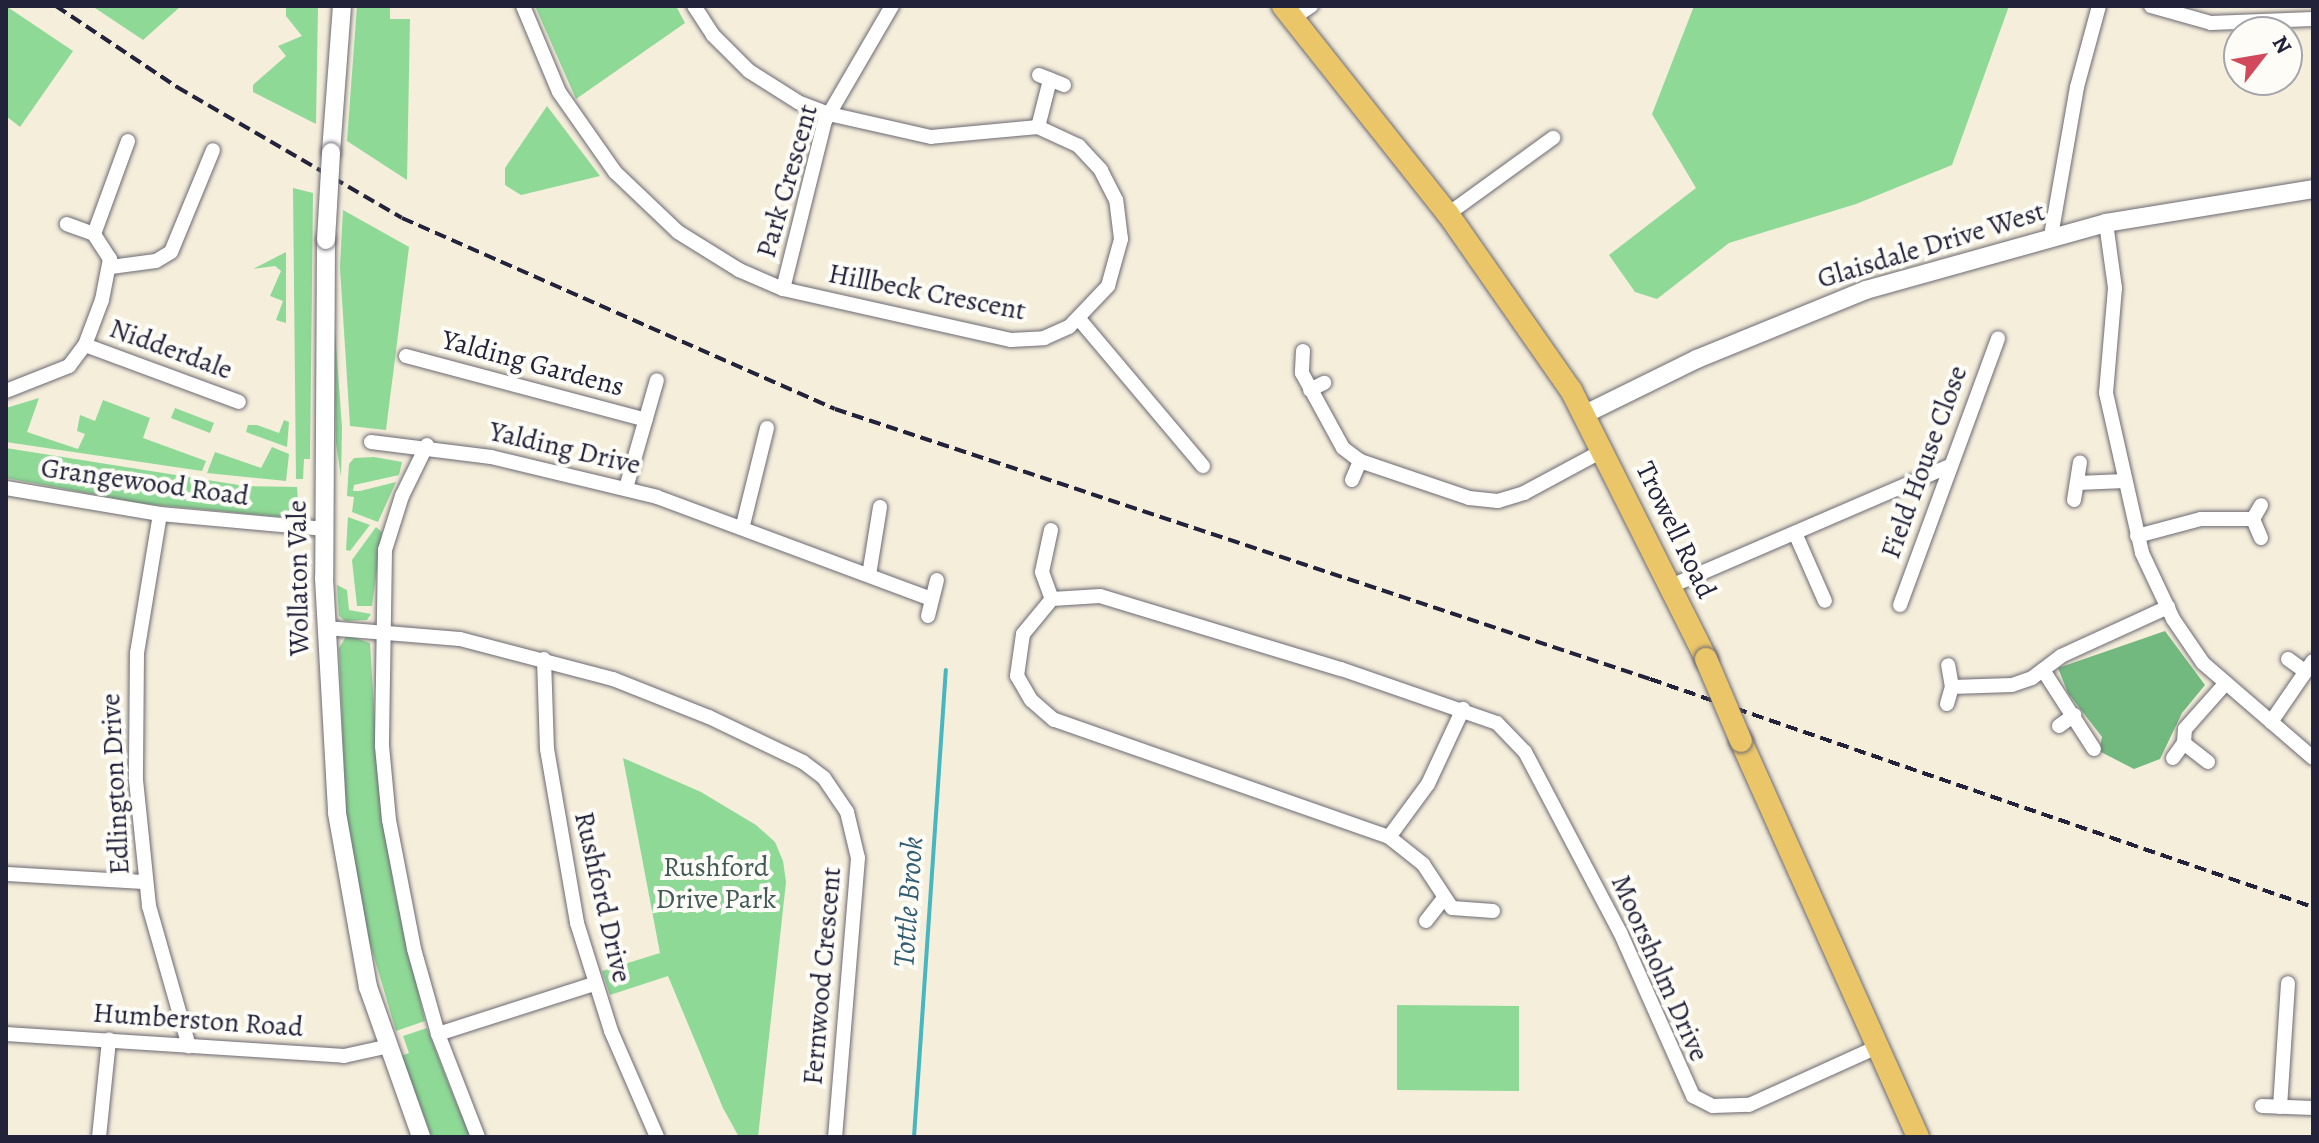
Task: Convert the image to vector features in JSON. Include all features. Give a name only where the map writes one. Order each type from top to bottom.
[{"type":"main road","name":"Trowell Road","points":[[1296,10],[1448,214],[1585,414],[1706,659],[1918,1137]]},
{"type":"street","name":"Wollaton Vale","points":[[342,6],[326,240],[326,628],[345,873],[385,1047],[421,1137]]},
{"type":"street","name":"Hillbeck Crescent","points":[[523,6],[568,108],[645,205],[703,249],[783,289],[1011,340],[1056,334],[1080,320]]},
{"type":"street","points":[[694,6],[713,35],[749,71],[798,102],[829,114],[931,137],[1038,127],[1079,146],[1101,170],[1116,200],[1121,239],[1114,272],[1080,320],[1185,454],[1203,466]]},
{"type":"street","name":"Park Crescent","points":[[783,289],[829,114],[892,6]]},
{"type":"street","points":[[2051,236],[2077,87],[2099,6]]},
{"type":"street","points":[[2151,6],[2211,23],[2313,19]]},
{"type":"street","points":[[1038,127],[1051,80]]},
{"type":"street","points":[[1448,214],[1553,138]]},
{"type":"street","points":[[94,234],[128,141]]},
{"type":"street","points":[[67,224],[94,234],[111,267],[156,261],[171,252],[213,150]]},
{"type":"street","name":"Glaisdale Drive West","points":[[1585,414],[1697,359],[1866,290],[2106,223],[2313,193]]},
{"type":"street","points":[[2106,223],[2115,288],[2106,393],[2137,536],[2168,607],[2203,663],[2313,758]]},
{"type":"street","name":"Nidderdale","points":[[6,391],[59,372],[85,345],[111,267]]},
{"type":"street","name":"Field House Close","points":[[1900,605],[1947,467],[1998,338]]},
{"type":"street","name":"Nidderdale","points":[[85,345],[239,402]]},
{"type":"street","points":[[1303,351],[1302,373],[1310,390],[1335,437],[1360,461],[1469,498],[1498,501],[1524,493],[1604,450]]},
{"type":"street","name":"Yalding Gardens","points":[[406,356],[646,420]]},
{"type":"street","name":"Yalding Gardens","points":[[626,488],[657,380]]},
{"type":"street","points":[[1310,390],[1324,383]]},
{"type":"street","points":[[743,525],[767,428]]},
{"type":"street","name":"Yalding Drive","points":[[371,442],[427,445],[626,488],[743,525],[932,599]]},
{"type":"street","points":[[427,445],[402,496],[385,550],[381,631],[389,820],[414,949],[438,1034],[478,1137]]},
{"type":"street","points":[[1352,480],[1360,461]]},
{"type":"street","points":[[2074,500],[2080,462]]},
{"type":"street","points":[[1671,586],[1947,467]]},
{"type":"street","points":[[2077,483],[2125,481]]},
{"type":"street","name":"Grangewood Road","points":[[6,489],[160,514],[325,529]]},
{"type":"street","points":[[2253,519],[2261,505]]},
{"type":"street","points":[[869,575],[880,507]]},
{"type":"street","name":"Edlington Drive","points":[[160,514],[141,625],[134,718],[145,882],[155,935],[189,1046]]},
{"type":"street","points":[[2137,536],[2201,519],[2253,519]]},
{"type":"street","points":[[2253,519],[2261,538]]},
{"type":"street","points":[[1051,530],[1042,572],[1052,599],[1023,634],[1016,660],[1024,690],[1045,715],[1389,837],[1423,864],[1443,899],[1460,911],[1493,911]]},
{"type":"street","points":[[1795,533],[1825,601]]},
{"type":"street","points":[[928,616],[937,580]]},
{"type":"street","name":"Moorsholm Drive","points":[[1052,599],[1100,596],[1463,709],[1497,723],[1525,752],[1620,932],[1693,1096],[1713,1106],[1749,1105],[1877,1047]]},
{"type":"street","points":[[1952,687],[2012,685],[2043,670],[2061,656],[2168,607]]},
{"type":"street","name":"Fernwood Crescent","points":[[326,628],[460,639],[544,659],[644,689],[790,756],[824,778],[842,802],[854,828],[858,880],[835,1137]]},
{"type":"street","name":"Rushford Drive","points":[[544,659],[545,721],[556,822],[594,984],[657,1137]]},
{"type":"street","points":[[2271,722],[2308,666],[2288,659]]},
{"type":"street","points":[[1947,704],[1952,687],[1948,665]]},
{"type":"street","points":[[2043,670],[2094,749]]},
{"type":"street","points":[[2173,758],[2184,743],[2189,720],[2225,684]]},
{"type":"street","points":[[1389,837],[1433,774],[1463,709]]},
{"type":"street","points":[[2059,726],[2074,715]]},
{"type":"street","points":[[2184,743],[2208,762]]},
{"type":"street","points":[[6,874],[145,882]]},
{"type":"street","points":[[1426,921],[1443,899]]},
{"type":"street","points":[[2280,1107],[2288,983]]},
{"type":"street","points":[[438,1034],[594,984]]},
{"type":"street","name":"Humberston Road","points":[[6,1034],[344,1056],[385,1047]]},
{"type":"street","points":[[99,1137],[109,1040]]},
{"type":"street","points":[[2262,1106],[2313,1108]]},
{"type":"green space","points":[[6,6],[73,51],[20,127],[6,116]]},
{"type":"green space","points":[[92,6],[181,6],[143,40]]},
{"type":"green space","points":[[286,6],[318,6],[316,124],[253,92],[253,85],[286,56],[278,46],[302,36],[286,16]]},
{"type":"green space","points":[[357,6],[390,6],[390,19],[410,19],[407,180],[347,141]]},
{"type":"green space","points":[[535,6],[676,6],[685,23],[576,99]]},
{"type":"green space","points":[[1694,6],[2009,6],[1952,165],[1856,204],[1729,243],[1657,299],[1635,292],[1609,255],[1696,188],[1652,114]]},
{"type":"green space","points":[[547,106],[600,176],[521,195],[505,185],[505,168]]},
{"type":"green space","points":[[293,188],[313,193],[310,459],[304,459],[303,479],[296,479]]},
{"type":"green space","points":[[343,210],[409,247],[386,430],[350,426],[340,267]]},
{"type":"green space","points":[[286,252],[286,323],[276,320],[283,301],[270,296],[281,271],[275,266],[253,269]]},
{"type":"green space","points":[[333,302],[342,428],[341,477],[336,443]]},
{"type":"green space","points":[[39,398],[27,432],[78,449],[85,434],[77,431],[80,415],[95,421],[103,400],[150,418],[143,438],[206,461],[202,471],[6,442],[6,408]]},
{"type":"green space","points":[[175,408],[214,423],[210,433],[171,418]]},
{"type":"green space","points":[[284,420],[289,422],[287,447],[246,432],[248,425],[257,425],[279,433]]},
{"type":"green space","points":[[272,447],[289,454],[286,481],[207,473],[215,452],[261,468]]},
{"type":"green space","points":[[6,448],[245,486],[297,487],[298,500],[283,517],[146,504],[6,478]]},
{"type":"green space","points":[[374,457],[402,462],[399,475],[354,485],[353,491],[360,491],[396,482],[378,522],[352,512],[354,497],[347,496],[349,464],[354,458]]},
{"type":"green space","points":[[348,517],[370,525],[350,551],[346,550]]},
{"type":"green space","points":[[376,527],[382,532],[372,606],[357,606],[352,560]]},
{"type":"green space","points":[[337,585],[347,590],[349,610],[371,614],[367,620],[345,621],[339,616]]},
{"type":"green space","points":[[2165,631],[2205,685],[2182,713],[2160,759],[2134,769],[2099,751],[2102,737],[2068,693],[2058,668]]},
{"type":"green space","points":[[347,635],[370,643],[379,788],[395,893],[425,1021],[396,1031],[364,923],[346,815],[339,648]]},
{"type":"green space","name":"Rushford Drive Park","points":[[623,758],[701,792],[756,825],[775,842],[783,861],[786,882],[758,1137],[739,1137],[723,1108],[668,976],[610,995],[602,971],[660,953]]},
{"type":"green space","points":[[1397,1005],[1519,1006],[1519,1091],[1397,1090]]},
{"type":"green space","points":[[427,1028],[472,1137],[432,1137],[401,1056],[409,1053],[403,1036]]},
{"type":"waterway","name":"Tottle Brook","points":[[914,1137],[946,670]]},
{"type":"railway","points":[[56,6],[177,87],[402,218],[835,409],[1650,679],[2313,907]]}]
